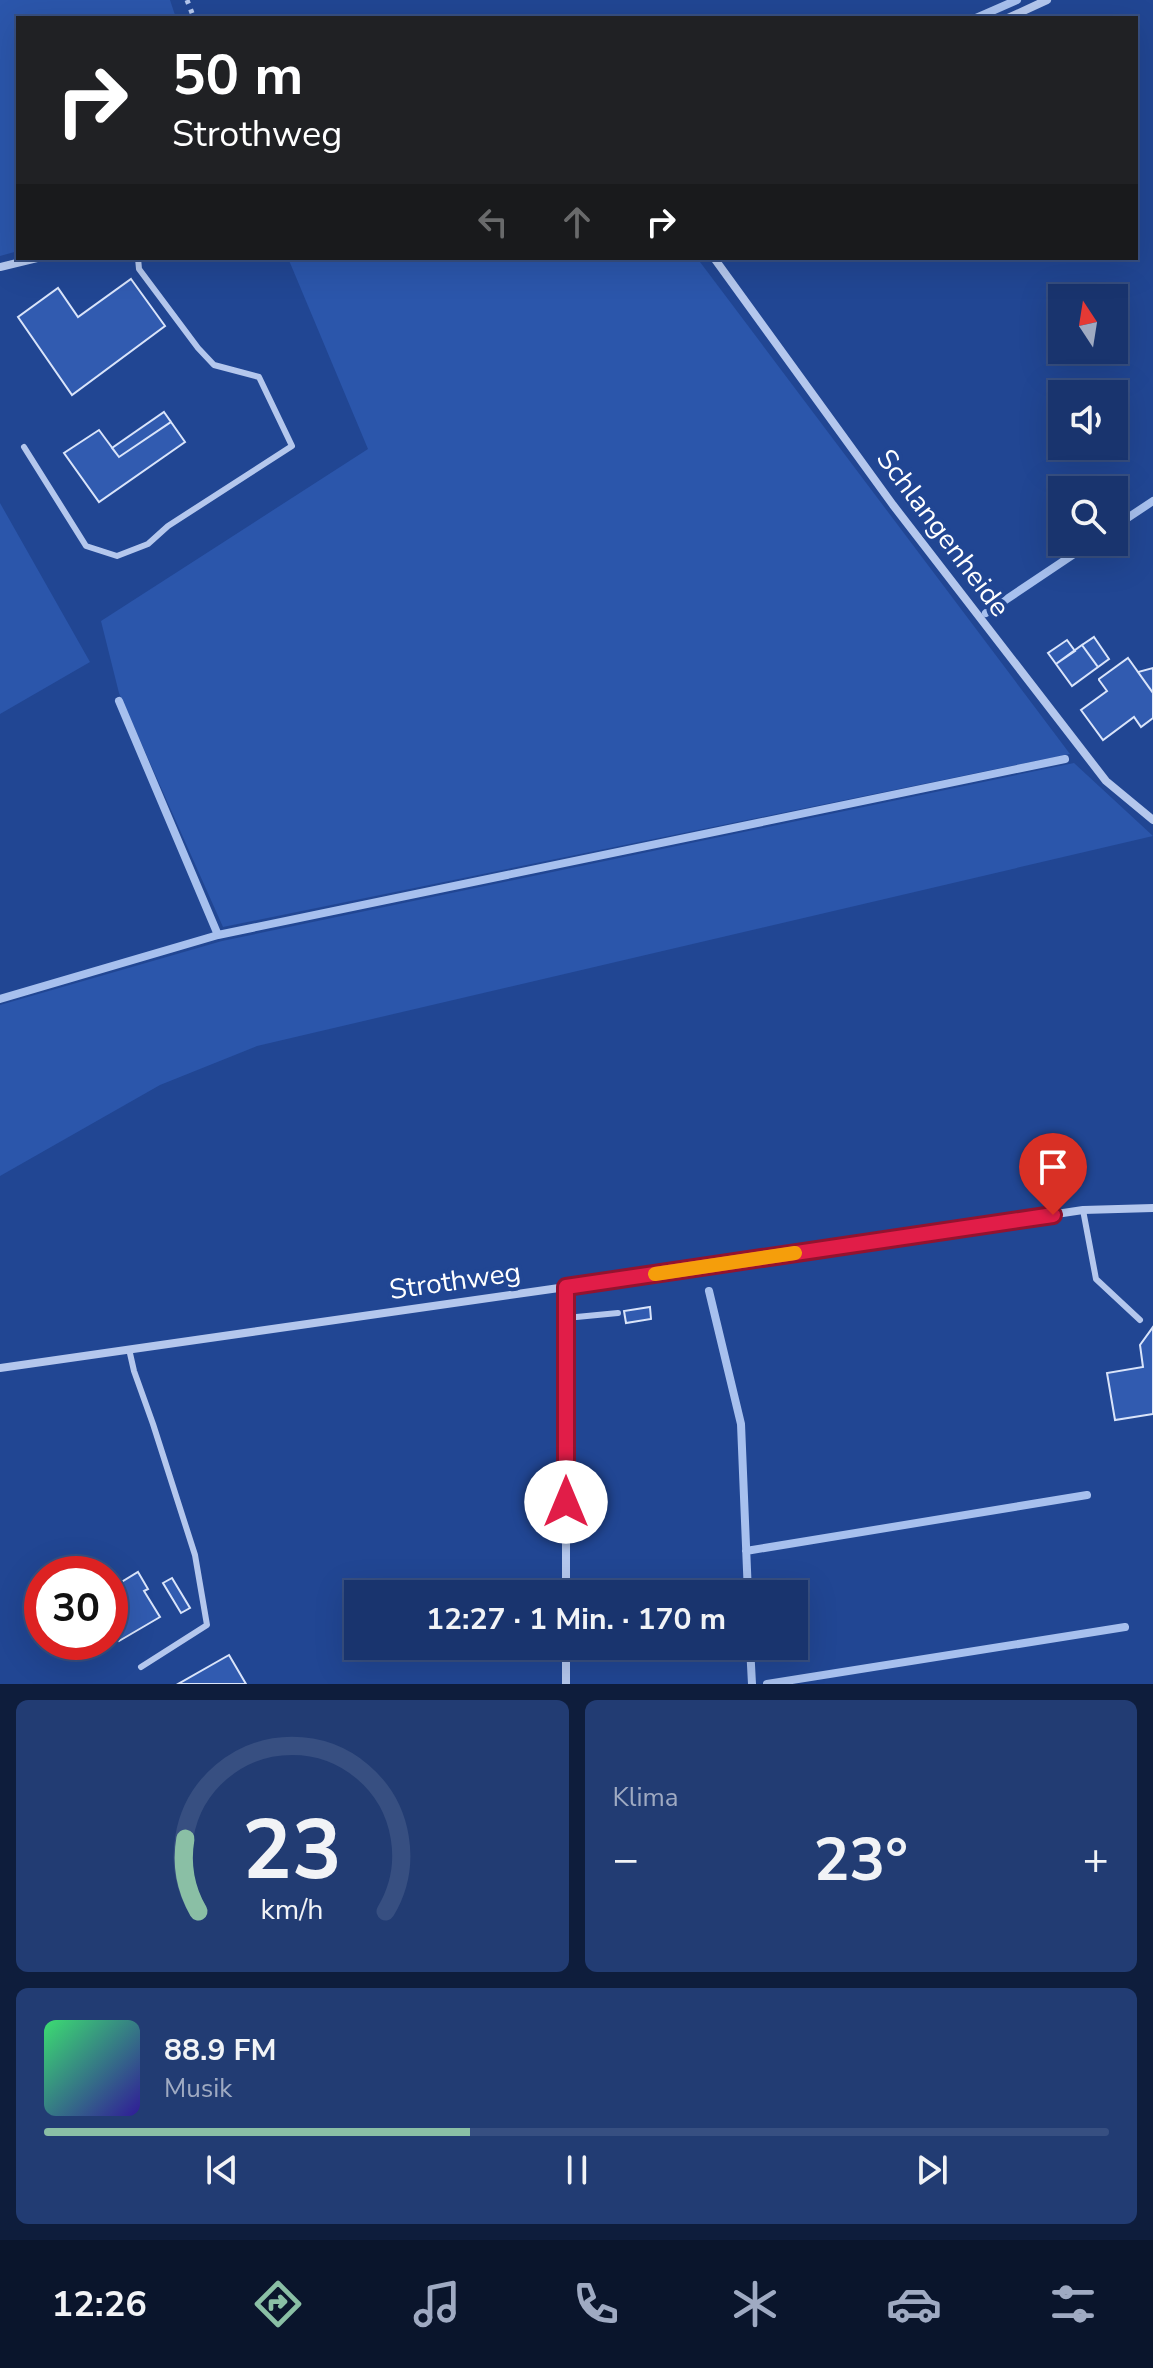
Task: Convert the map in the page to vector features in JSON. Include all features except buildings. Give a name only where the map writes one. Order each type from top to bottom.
[{"type":"street","points":[[1012,16],[1047,0]]},
{"type":"street","points":[[0,267],[29,260]]},
{"type":"street","name":"Schlangenheide","points":[[715,260],[893,505],[1106,781],[1153,820]]},
{"type":"street","name":"Strothweg","points":[[0,1368],[1083,1210],[1153,1208]]},
{"type":"street","points":[[566,1287],[566,1580]]},
{"type":"street","points":[[566,1660],[566,1684]]},
{"type":"lane","points":[[24,447],[86,546],[117,556],[148,544],[168,526],[292,446],[259,377],[214,365],[139,269],[138,260]]},
{"type":"lane","points":[[1083,1210],[1096,1279],[1140,1320]]},
{"type":"lane","points":[[566,1318],[618,1313]]},
{"type":"lane","points":[[129,1349],[195,1555],[207,1625],[141,1667]]},
{"type":"shaded area","points":[[0,0],[170,0],[175,16],[16,16],[16,252],[0,256]]},
{"type":"shaded area","points":[[289,260],[699,260],[1070,754],[223,927],[119,693],[101,621],[368,449]]},
{"type":"shaded area","points":[[0,503],[90,662],[0,714]]},
{"type":"shaded area","points":[[1074,763],[1153,836],[257,1046],[160,1085],[0,1176],[0,1005],[222,941]]},
{"type":"waterway","points":[[981,16],[1017,0]]},
{"type":"waterway","points":[[1128,518],[1153,501]]},
{"type":"waterway","points":[[986,613],[1071,556]]},
{"type":"waterway","points":[[119,701],[218,935]]},
{"type":"waterway","points":[[0,999],[218,935],[1065,759]]},
{"type":"waterway","points":[[709,1291],[741,1424],[747,1580]]},
{"type":"waterway","points":[[746,1551],[1087,1495]]},
{"type":"waterway","points":[[767,1684],[1125,1627]]},
{"type":"waterway","points":[[751,1660],[752,1684]]},
{"type":"slow traffic","points":[[655,1274],[795,1253]]},
{"type":"route","points":[[566,1502],[566,1287],[1053,1215]]}]
